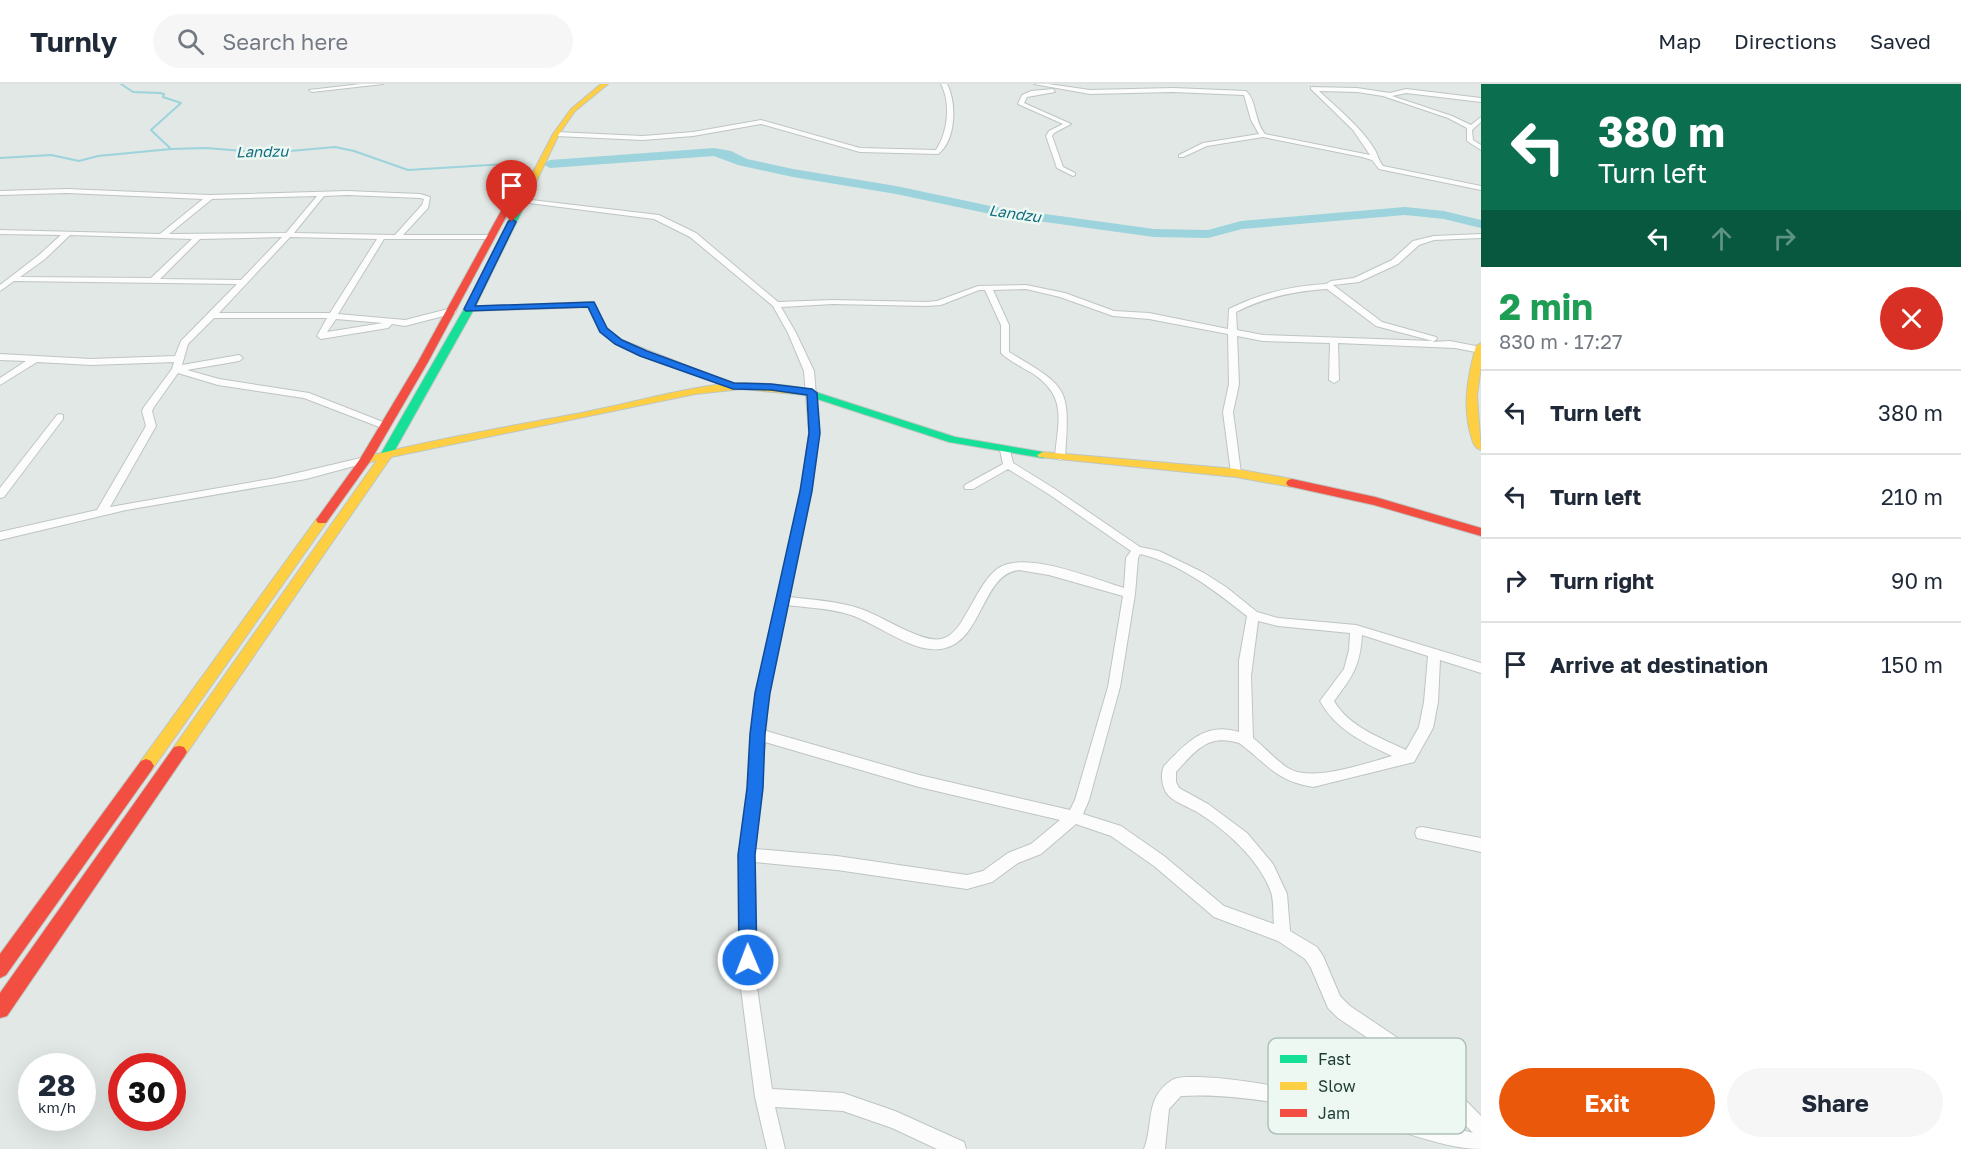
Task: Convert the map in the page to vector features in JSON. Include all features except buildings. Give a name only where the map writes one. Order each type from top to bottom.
[{"type":"street","points":[[312,90],[380,84]]},
{"type":"street","points":[[0,969],[365,460],[452,311],[490,237],[556,119],[572,102],[595,84]]},
{"type":"street","points":[[0,1009],[388,453],[469,309],[556,134],[573,110],[605,84]]},
{"type":"street","points":[[556,134],[643,138],[693,135],[761,122],[860,150],[938,152],[949,126],[948,89],[944,84]]},
{"type":"street","points":[[1037,84],[1104,93],[1173,90],[1246,93],[1250,111],[1263,135]]},
{"type":"street","points":[[1165,84],[1173,90]]},
{"type":"street","points":[[1309,84],[1355,129],[1373,152],[1374,159],[1381,168],[1481,188]]},
{"type":"street","points":[[1315,89],[1395,95],[1424,84]]},
{"type":"street","points":[[1069,90],[1031,93],[1021,100],[1021,104],[1068,124],[1049,135],[1060,168],[1072,174]]},
{"type":"street","points":[[1406,91],[1481,100]]},
{"type":"street","points":[[1384,94],[1426,110],[1453,116],[1471,128]]},
{"type":"street","points":[[1481,119],[1471,128],[1470,141],[1481,148]]},
{"type":"street","points":[[1181,156],[1205,144],[1263,135],[1374,159]]},
{"type":"street","points":[[0,193],[67,191],[210,197],[322,194],[408,195],[428,198],[425,206],[397,237]]},
{"type":"street","points":[[102,511],[150,426],[148,407],[176,369],[184,343],[245,282],[322,194]]},
{"type":"street","points":[[162,236],[210,197]]},
{"type":"street","points":[[523,201],[656,217],[693,235],[776,305],[809,371],[814,433],[806,491],[762,693],[747,855],[748,981],[764,1097],[776,1149]]},
{"type":"street","points":[[0,232],[198,237],[288,235],[490,237]]},
{"type":"street","points":[[0,289],[42,257],[68,233]]},
{"type":"street","points":[[1236,473],[1228,412],[1234,384],[1232,311],[1255,298],[1281,290],[1329,286],[1331,283],[1356,280],[1395,262],[1416,243],[1434,238],[1481,236]]},
{"type":"street","points":[[153,281],[198,237]]},
{"type":"street","points":[[382,237],[321,336],[405,322],[452,311]]},
{"type":"street","points":[[12,279],[245,282]]},
{"type":"street","points":[[1329,286],[1379,324],[1457,345],[1481,349],[1469,395],[1470,420],[1481,447]]},
{"type":"street","points":[[987,287],[1005,325],[1005,353],[1053,385],[1059,393],[1063,408],[1060,457]]},
{"type":"street","points":[[776,305],[833,302],[926,304],[938,303],[978,288],[1026,287],[1062,295],[1098,310],[1149,316],[1263,338],[1457,345]]},
{"type":"street","points":[[469,309],[591,304],[603,330],[619,342],[733,386]]},
{"type":"street","points":[[212,315],[333,316],[405,322]]},
{"type":"street","points":[[1334,341],[1334,380]]},
{"type":"street","points":[[0,357],[91,362],[179,358]]},
{"type":"street","points":[[176,369],[240,358]]},
{"type":"street","points":[[0,382],[35,359]]},
{"type":"street","points":[[176,369],[218,382],[306,395],[385,426]]},
{"type":"street","points":[[0,536],[42,528],[102,511],[276,481],[388,453],[610,410],[666,396],[733,386],[771,387],[812,393],[953,440],[1005,450],[1236,473],[1289,482],[1375,501],[1481,532]]},
{"type":"street","points":[[0,495],[60,417]]},
{"type":"street","points":[[1005,450],[1008,465],[1052,491],[1137,550],[1155,554],[1200,576],[1253,615],[1278,622],[1356,629],[1481,668]]},
{"type":"street","points":[[969,488],[1008,465]]},
{"type":"street","points":[[747,855],[837,863],[967,882],[987,878],[1013,858],[1036,849],[1074,817],[1082,800],[1114,687],[1129,594],[1132,558],[1137,550]]},
{"type":"street","points":[[783,600],[855,612],[915,639],[940,644],[957,638],[998,575],[1009,567],[1026,565],[1129,594]]},
{"type":"street","points":[[1246,738],[1242,680],[1247,639],[1253,615]]},
{"type":"street","points":[[1356,629],[1355,650],[1350,670],[1327,701],[1331,710],[1356,730],[1408,758]]},
{"type":"street","points":[[1283,935],[1279,894],[1268,869],[1242,838],[1203,808],[1174,792],[1169,783],[1169,770],[1204,737],[1228,733],[1246,738],[1285,775],[1300,780],[1313,781],[1408,758],[1426,728],[1431,702],[1434,652]]},
{"type":"street","points":[[758,734],[919,781],[1074,817],[1116,831],[1159,861],[1220,912],[1283,935],[1311,953],[1334,1002],[1344,1012],[1383,1038]]},
{"type":"street","points":[[1422,833],[1481,845]]},
{"type":"street","points":[[1155,1149],[1160,1105],[1177,1087],[1197,1085],[1268,1093]]},
{"type":"street","points":[[764,1097],[843,1102],[896,1120],[957,1149]]},
{"type":"street","points":[[1466,1114],[1481,1129]]},
{"type":"street","points":[[1445,1134],[1481,1145]]},
{"type":"waterway","points":[[121,84],[133,92],[160,93],[164,94],[163,97],[181,103],[151,130],[170,148]]},
{"type":"waterway","name":"Landzu","points":[[0,158],[51,155],[79,161],[98,156],[171,149],[206,148],[268,153],[335,147],[354,151],[408,170],[521,163]]},
{"type":"waterway","name":"Landzu","points":[[550,164],[714,152],[726,154],[743,162],[793,173],[896,190],[995,211],[1154,233],[1208,234],[1241,225],[1405,211],[1444,215],[1481,224]]},
{"type":"traffic: fast","points":[[385,457],[469,309],[532,182]]},
{"type":"traffic: fast","points":[[806,392],[953,440],[1043,455]]},
{"type":"traffic: slow","points":[[532,182],[556,134],[573,110],[605,84]]},
{"type":"traffic: slow","points":[[1481,346],[1472,396],[1473,421],[1481,447]]},
{"type":"traffic: slow","points":[[365,460],[445,441],[714,388],[742,386],[806,392]]},
{"type":"traffic: slow","points":[[1043,455],[1236,473],[1292,483]]},
{"type":"traffic: slow","points":[[179,752],[385,457]]},
{"type":"traffic: slow","points":[[146,766],[322,520]]},
{"type":"traffic: jam","points":[[322,520],[365,460],[423,362],[510,202]]},
{"type":"traffic: jam","points":[[1292,483],[1375,501],[1481,532]]},
{"type":"traffic: jam","points":[[0,1009],[179,752]]},
{"type":"traffic: jam","points":[[0,969],[146,766]]},
{"type":"route","points":[[512,222],[469,309],[591,304],[594,306],[603,330],[619,342],[644,354],[733,386],[771,387],[812,393],[814,433],[806,491],[762,693],[747,855],[748,960]]}]
